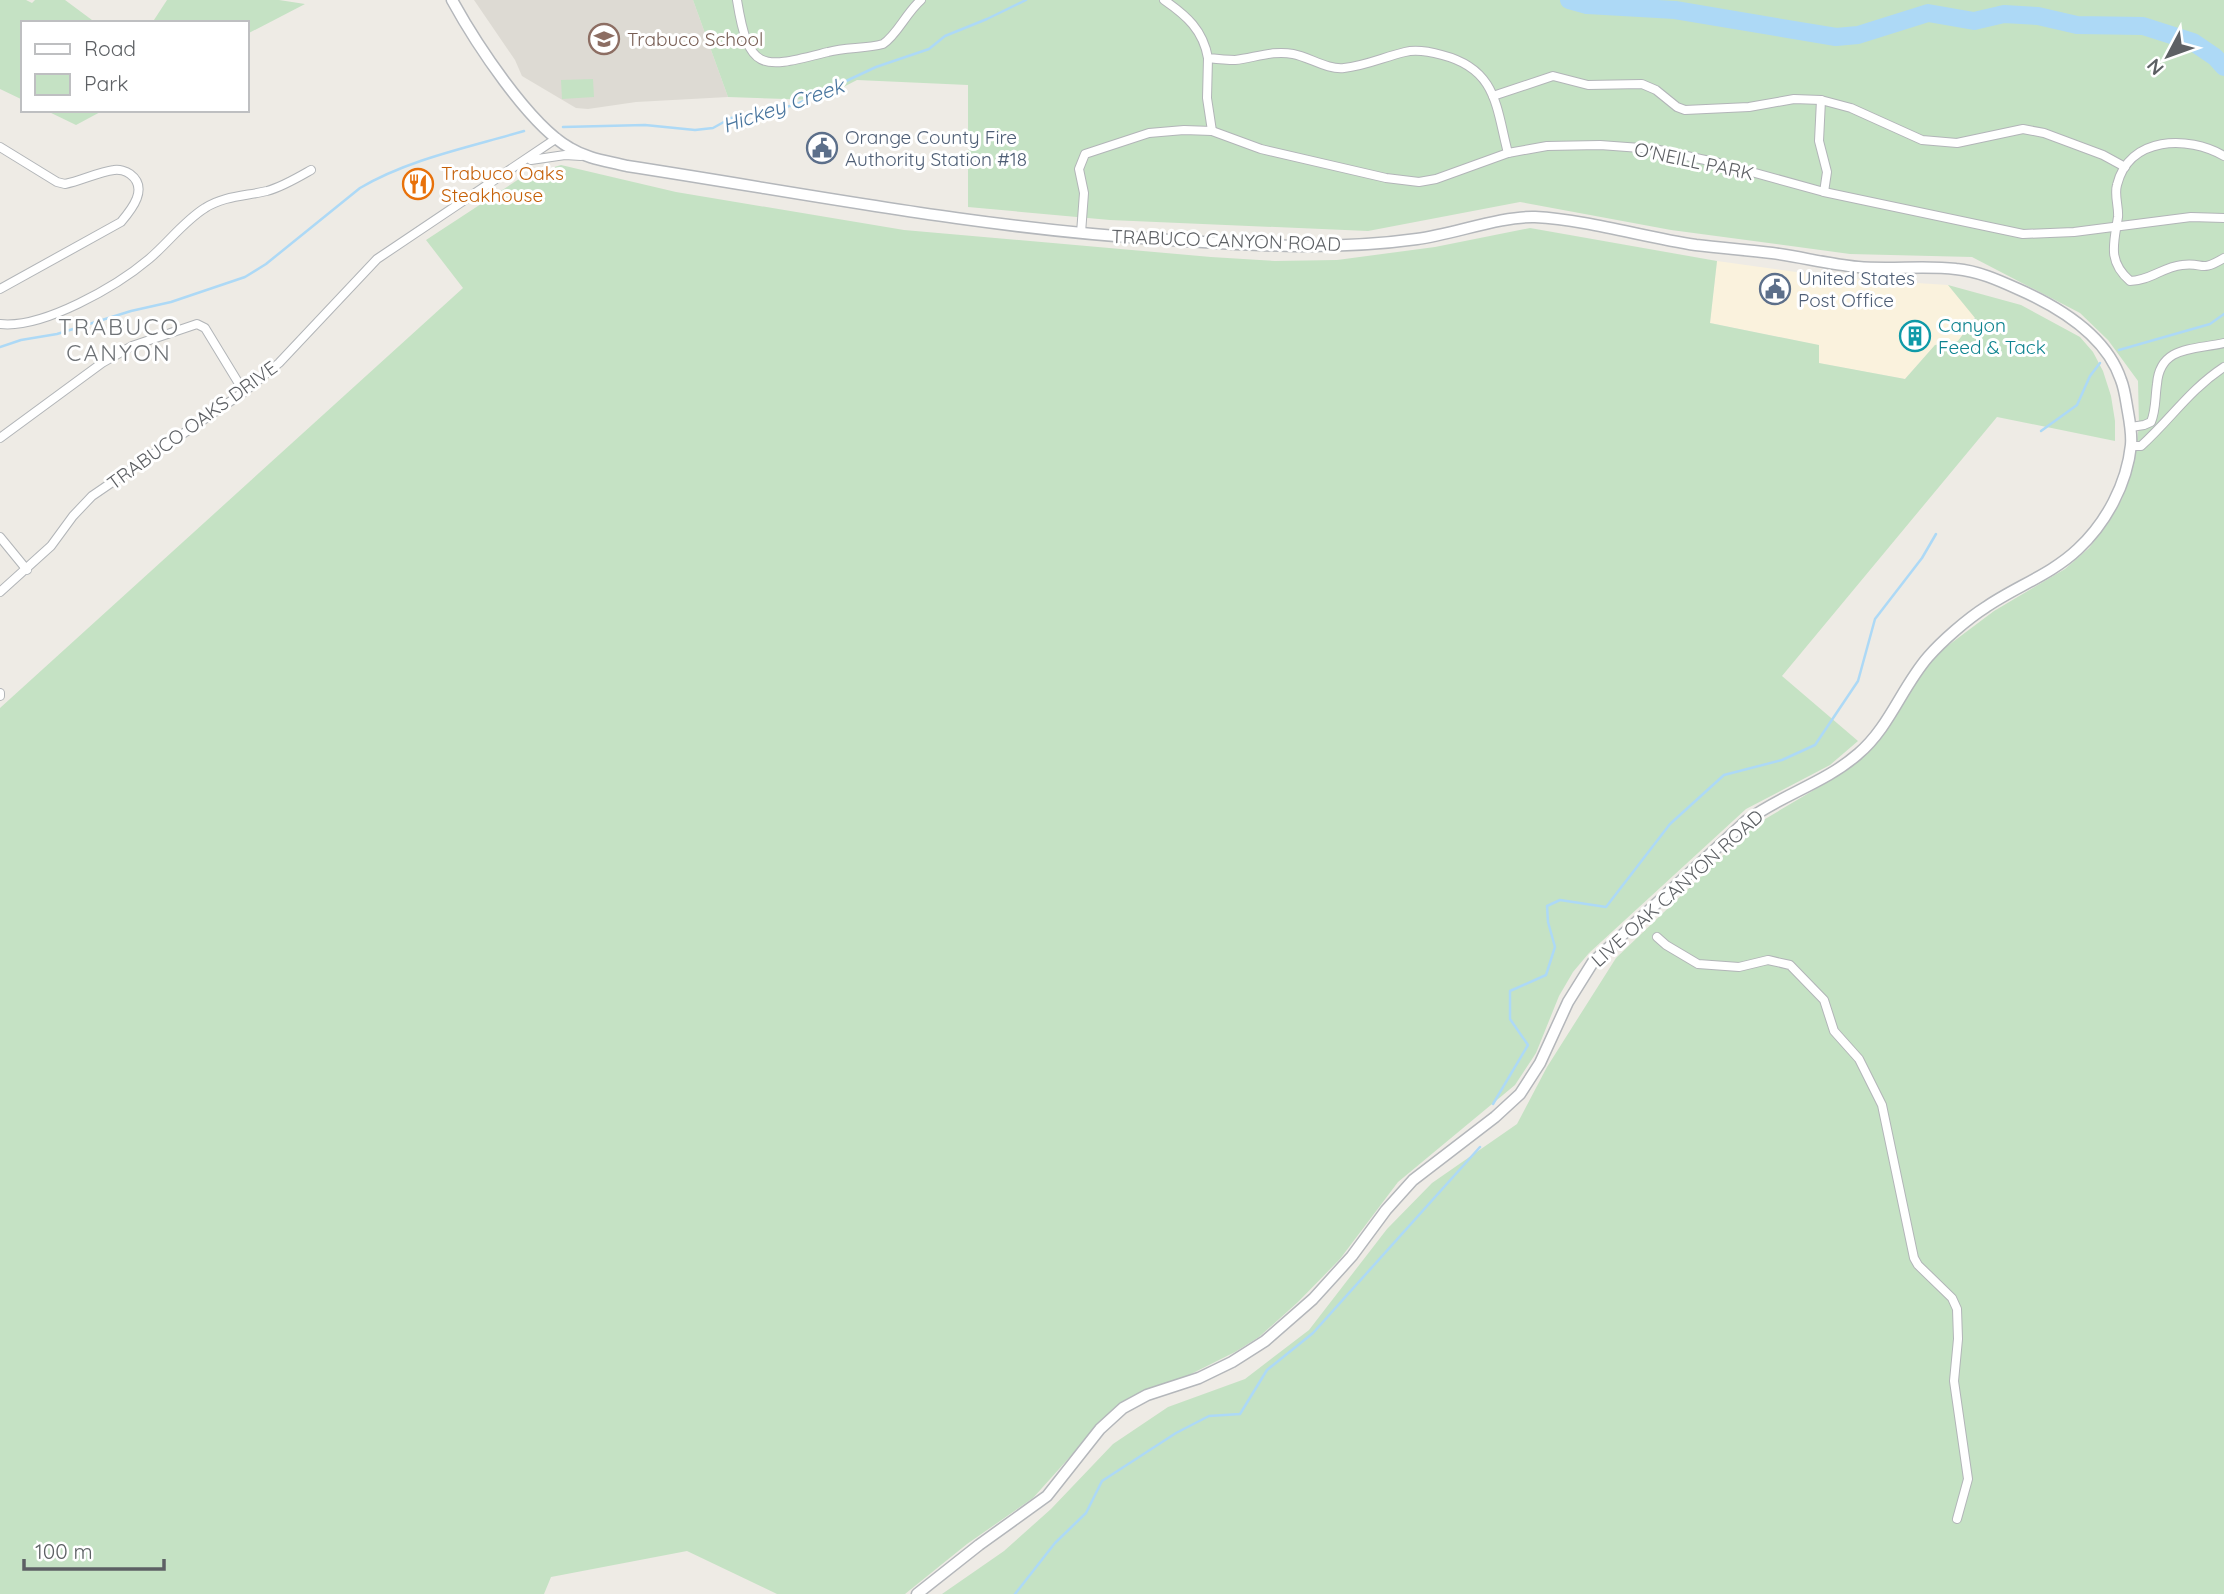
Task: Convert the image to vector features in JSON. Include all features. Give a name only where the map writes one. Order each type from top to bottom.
[{"type":"main road","name":"TRABUCO CANYON ROAD","points":[[452,0],[477,43],[510,87],[557,138],[569,148],[589,157],[641,168],[946,216],[1081,233],[1261,245],[1358,244],[1417,239],[1515,218],[1533,217],[1854,267],[1963,269],[2024,291],[2058,309],[2087,331],[2111,358],[2118,371],[2130,422]]},
{"type":"main road","name":"LIVE OAK CANYON ROAD","points":[[917,1594],[1047,1496],[1100,1429],[1123,1408],[1147,1395],[1199,1378],[1232,1362],[1265,1341],[1313,1299],[1352,1256],[1413,1180],[1495,1117],[1520,1094],[1540,1063],[1567,1002],[1593,962],[1760,811],[1825,777],[1858,754],[1875,736],[1928,657],[1981,610],[2077,551],[2114,502],[2124,477],[2131,446],[2130,422]]},
{"type":"street","points":[[737,0],[747,45],[760,61],[771,64],[793,62],[831,51],[883,44],[890,40],[903,19],[921,0]]},
{"type":"street","points":[[1164,0],[1196,26],[1205,43],[1208,58],[1207,98],[1212,131]]},
{"type":"street","points":[[1208,58],[1234,60],[1275,53],[1292,54],[1339,69],[1362,66],[1408,51],[1460,60],[1483,76],[1503,123],[1508,153]]},
{"type":"street","points":[[1493,96],[1553,76],[1588,85],[1642,84],[1656,90],[1685,110],[1749,107],[1794,99],[1821,100],[1851,108],[1922,140],[1957,143],[2023,129],[2044,133],[2103,155],[2124,167]]},
{"type":"street","points":[[1821,100],[1819,141],[1827,173],[1824,192]]},
{"type":"street","name":"O'NEILL PARK","points":[[1081,233],[1084,193],[1079,169],[1085,154],[1149,133],[1184,130],[1212,131],[1261,149],[1386,178],[1419,182],[1436,179],[1508,153],[1547,146],[1600,145],[1654,149],[1730,166],[1824,192],[2023,234],[2074,232],[2191,217],[2224,218]]},
{"type":"street","name":"TRABUCO OAKS DRIVE","points":[[0,592],[27,570],[51,545],[72,516],[92,496],[244,391],[279,363],[377,259],[557,138]]},
{"type":"street","points":[[2224,156],[2205,147],[2165,142],[2141,150],[2124,167],[2116,186],[2118,216],[2113,248],[2119,272],[2130,281],[2142,281],[2158,271],[2184,264],[2208,268],[2224,258]]},
{"type":"street","points":[[0,147],[57,182],[65,184],[116,169],[128,172],[137,181],[139,195],[121,222],[0,289]]},
{"type":"street","points":[[525,162],[555,156],[589,157]]},
{"type":"street","points":[[0,324],[10,326],[38,321],[116,284],[150,258],[205,207],[223,199],[270,190],[311,170]]},
{"type":"street","points":[[0,438],[102,363],[132,346],[197,324],[205,328],[244,391]]},
{"type":"street","points":[[2130,422],[2144,425],[2151,422],[2158,369],[2166,360],[2182,351],[2224,343]]},
{"type":"street","points":[[2131,446],[2141,446],[2185,398],[2207,378],[2224,368]]},
{"type":"street","points":[[2154,412],[2165,421]]},
{"type":"street","points":[[0,537],[27,570]]},
{"type":"street","points":[[1657,937],[1698,964],[1739,967],[1768,960],[1790,965],[1804,976],[1824,1000],[1834,1031],[1859,1059],[1874,1088],[1882,1104],[1914,1258],[1952,1298],[1956,1309],[1958,1339],[1954,1381],[1968,1479],[1957,1519]]},
{"type":"shaded area","name":"Trabuco School","points":[[474,0],[693,0],[728,97],[576,108],[522,76],[515,60]]},
{"type":"shaded area","points":[[1717,261],[1839,278],[1948,285],[1975,317],[1958,341],[1935,345],[1905,379],[1818,363],[1818,345],[1710,323]]},
{"type":"green space","points":[[0,0],[26,0],[32,3],[35,0],[65,0],[93,21],[21,21],[21,99],[0,89]]},
{"type":"green space","points":[[167,0],[279,0],[305,4],[248,33],[248,21],[153,21]]},
{"type":"green space","points":[[693,0],[2224,0],[2224,1594],[942,1594],[1004,1551],[1051,1509],[1113,1444],[1168,1407],[1245,1379],[1309,1330],[1387,1229],[1432,1183],[1517,1124],[1547,1067],[1616,958],[1755,825],[1841,774],[1886,731],[1927,665],[1942,650],[1994,611],[2065,569],[2089,548],[2122,499],[2133,467],[2139,426],[2138,381],[2108,340],[2080,313],[1972,257],[1850,254],[1671,230],[1520,202],[1368,231],[1110,220],[968,207],[968,85],[857,80],[818,100],[728,97]]},
{"type":"green space","points":[[593,79],[594,97],[562,99],[561,80]]},
{"type":"green space","points":[[49,112],[100,112],[76,125]]},
{"type":"green space","points":[[561,165],[676,192],[904,230],[1211,257],[1275,261],[1337,260],[1435,247],[1530,228],[1717,261],[1710,323],[1819,345],[1819,363],[1905,379],[1935,345],[1958,341],[1975,318],[1948,285],[2021,305],[2080,337],[2093,352],[2103,371],[2111,396],[2115,441],[1997,417],[1782,676],[1858,741],[1830,765],[1746,809],[1589,953],[1573,972],[1559,996],[1536,1053],[1515,1085],[1398,1182],[1340,1259],[1259,1337],[1185,1377],[1146,1390],[1103,1420],[1033,1498],[967,1544],[905,1594],[777,1594],[687,1551],[551,1577],[544,1594],[0,1594],[0,708],[463,288],[426,240],[522,177]]},
{"type":"waterway","name":"Hickey Creek","points":[[563,127],[645,125],[695,130],[713,128],[731,118],[795,105],[876,67],[929,49],[945,36],[1026,0]]},
{"type":"waterway","points":[[1569,0],[1587,5],[1675,10],[1836,37],[1858,35],[1928,13],[1974,21],[2004,14],[2038,16],[2077,25],[2143,26],[2193,42],[2215,57],[2224,67]]},
{"type":"waterway","points":[[0,347],[171,302],[245,277],[266,264],[360,188],[379,178],[440,155],[524,131]]},
{"type":"waterway","points":[[2119,350],[2210,324],[2224,314]]},
{"type":"waterway","points":[[2041,431],[2077,405],[2090,376],[2100,363]]},
{"type":"waterway","points":[[1493,1104],[1528,1045],[1510,1019],[1510,991],[1546,975],[1555,947],[1547,906],[1560,900],[1606,907],[1670,824],[1724,775],[1782,760],[1815,745],[1858,681],[1875,619],[1922,558],[1936,534]]},
{"type":"waterway","points":[[1015,1594],[1055,1543],[1086,1513],[1102,1481],[1176,1433],[1209,1416],[1240,1414],[1267,1370],[1313,1333],[1480,1147]]},
{"type":"place","name":"Trabuco School","points":[[604,39]]},
{"type":"place","name":"Orange County Fire Authority Station #18","points":[[822,148]]},
{"type":"place","name":"Trabuco Oaks Steakhouse","points":[[418,184]]},
{"type":"place","name":"United States Post Office","points":[[1775,289]]},
{"type":"place","name":"Canyon Feed & Tack","points":[[1915,336]]},
{"type":"district","name":"TRABUCO CANYON","points":[[119,339]]}]
